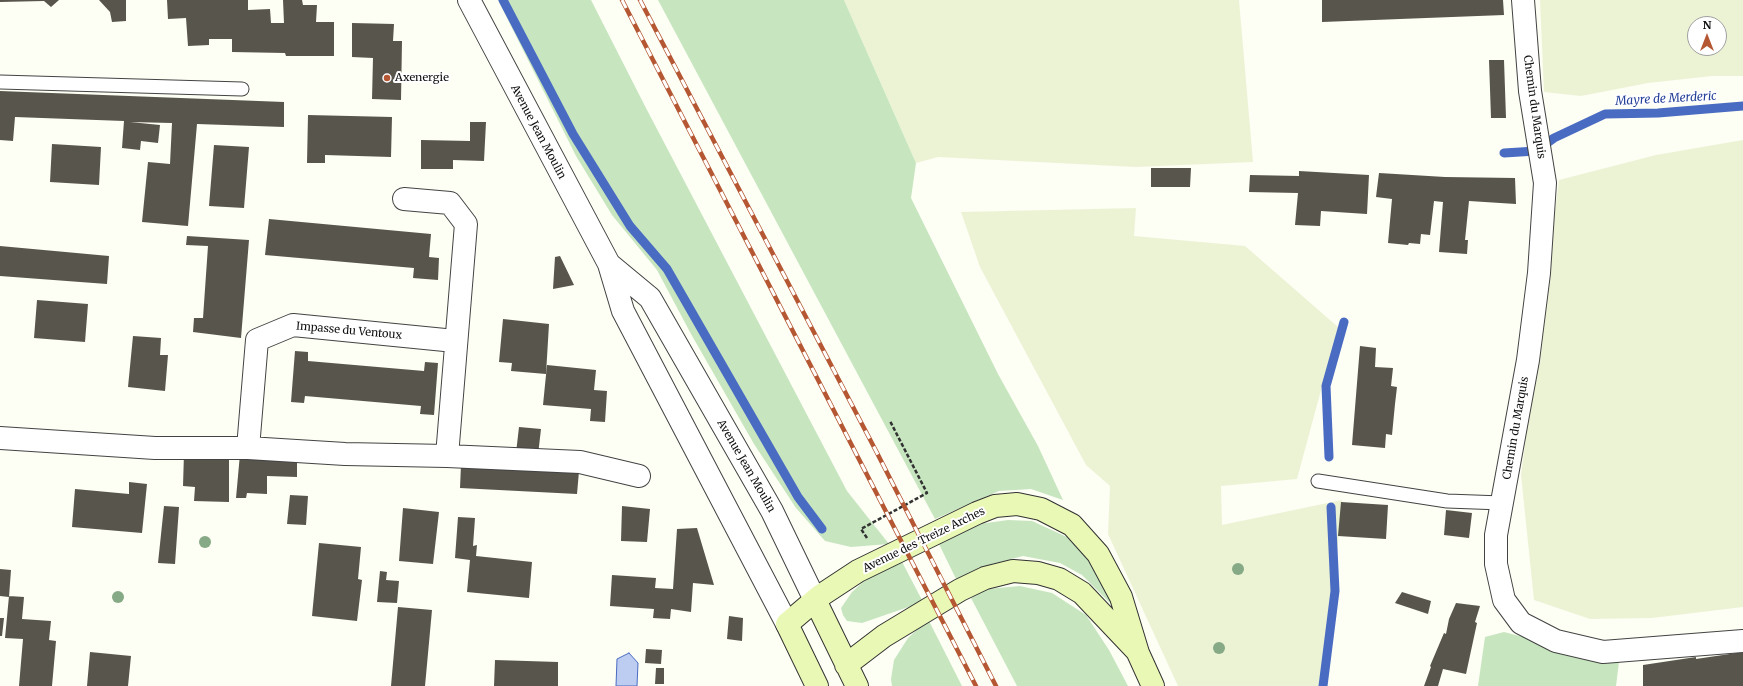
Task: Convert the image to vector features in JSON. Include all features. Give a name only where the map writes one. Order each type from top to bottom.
[{"type":"main road","name":"Avenue des Treize Arches","points":[[787,624],[815,600],[858,571],[977,513],[996,506],[1018,504],[1041,509],[1072,525],[1098,554],[1121,597],[1138,653],[1153,686]]},
{"type":"main road","name":"Avenue des Treize Arches","points":[[846,665],[884,636],[960,590],[985,578],[1013,571],[1038,573],[1059,579],[1082,593],[1138,653]]},
{"type":"main road","name":"Avenue Jean Moulin","points":[[815,600],[857,686]]},
{"type":"main road","name":"Avenue Jean Moulin","points":[[787,624],[817,686]]},
{"type":"street","name":"Avenue Jean Moulin","points":[[469,0],[609,264],[623,311],[787,624]]},
{"type":"street","name":"Chemin du Marquis","points":[[1522,0],[1530,91],[1546,183],[1539,273],[1528,360],[1496,535],[1496,564],[1504,600],[1521,623],[1556,641],[1603,652],[1743,641]]},
{"type":"street","points":[[404,199],[450,203],[466,224],[455,341],[447,456]]},
{"type":"street","name":"Avenue Jean Moulin","points":[[609,264],[650,298],[772,511],[815,600]]},
{"type":"street","name":"Impasse du Ventoux","points":[[248,448],[257,340],[293,325],[455,341]]},
{"type":"street","points":[[0,438],[155,448],[248,448],[345,454],[447,456],[580,462],[639,476]]},
{"type":"lane","points":[[0,82],[242,89]]},
{"type":"lane","points":[[1318,481],[1447,501],[1502,503]]},
{"type":"path","points":[[882,560],[861,529],[927,494],[890,421]]},
{"type":"green space","points":[[498,0],[591,0],[847,491],[889,544],[851,547],[825,541],[796,508],[754,444],[691,334],[657,270],[612,215],[576,156]]},
{"type":"green space","points":[[658,0],[844,0],[916,163],[911,198],[998,374],[1038,446],[1063,500],[1031,489],[999,491],[935,519]]},
{"type":"green space","points":[[844,0],[1239,0],[1253,162],[1136,167],[938,157],[916,163]]},
{"type":"green space","points":[[1540,0],[1743,0],[1743,76],[1712,76],[1648,83],[1581,96],[1544,92]]},
{"type":"green space","points":[[1743,140],[1743,607],[1652,618],[1590,619],[1534,600],[1521,475],[1559,180],[1656,155]]},
{"type":"green space","points":[[1136,208],[1134,236],[1245,246],[1338,327],[1297,479],[1221,486],[1222,525],[1342,500],[1325,686],[1178,686],[1108,534],[1110,486],[1086,465],[980,267],[961,212]]},
{"type":"green space","points":[[1008,520],[1032,521],[1069,538],[1084,552],[1115,608],[1082,575],[1060,563],[1023,556],[992,564],[963,576],[957,581],[937,540],[972,525]]},
{"type":"green space","points":[[900,558],[923,602],[862,623],[847,621],[841,608],[852,592],[863,582]]},
{"type":"green space","points":[[1020,586],[1052,593],[1086,615],[1109,650],[1128,686],[1017,686],[971,598],[987,589]]},
{"type":"green space","points":[[928,619],[962,686],[892,686],[891,679],[894,660],[908,638]]},
{"type":"green space","points":[[1504,632],[1619,662],[1616,686],[1478,686],[1485,637]]},
{"type":"water","points":[[629,653],[638,663],[637,686],[616,686],[617,659]]},
{"type":"building","points":[[0,0],[59,0],[51,7],[44,1],[0,2]]},
{"type":"building","points":[[99,0],[126,0],[126,21],[112,22],[110,12]]},
{"type":"building","points":[[167,0],[248,0],[248,10],[270,9],[271,23],[284,23],[283,0],[302,0],[303,5],[317,5],[316,22],[334,22],[334,56],[286,56],[285,53],[232,52],[232,39],[209,39],[209,45],[188,46],[186,18],[168,19]]},
{"type":"building","points":[[1322,0],[1503,0],[1504,15],[1322,22]]},
{"type":"building","name":"Axenergie","points":[[352,23],[394,24],[393,41],[402,41],[401,100],[372,99],[373,58],[352,57]]},
{"type":"building","points":[[1489,60],[1504,60],[1506,118],[1491,118]]},
{"type":"building","points":[[0,91],[284,102],[284,127],[197,124],[188,226],[142,222],[148,162],[170,164],[172,123],[130,122],[160,125],[158,143],[141,141],[140,150],[122,148],[124,121],[15,117],[13,141],[0,140]]},
{"type":"building","points":[[308,115],[392,117],[391,157],[325,155],[325,163],[307,163]]},
{"type":"building","points":[[470,122],[486,122],[484,161],[453,160],[453,169],[421,169],[421,140],[470,141]]},
{"type":"building","points":[[52,144],[101,147],[99,185],[50,182]]},
{"type":"building","points":[[214,145],[249,147],[244,208],[209,206]]},
{"type":"building","points":[[1151,168],[1191,168],[1190,187],[1151,187]]},
{"type":"building","points":[[1299,171],[1369,175],[1367,214],[1321,211],[1320,226],[1295,225],[1298,193],[1249,192],[1250,175],[1299,176]]},
{"type":"building","points":[[1379,173],[1445,177],[1515,178],[1516,204],[1469,201],[1465,240],[1468,240],[1467,254],[1439,252],[1443,202],[1434,201],[1430,235],[1421,234],[1420,244],[1409,243],[1408,245],[1388,243],[1392,199],[1376,197]]},
{"type":"building","points":[[269,219],[431,234],[429,257],[439,258],[438,280],[413,278],[414,268],[265,255]]},
{"type":"building","points":[[187,236],[249,240],[241,338],[193,332],[194,318],[203,318],[208,246],[186,245]]},
{"type":"building","points":[[0,246],[109,256],[107,284],[0,276]]},
{"type":"building","points":[[560,256],[574,285],[553,289],[555,257]]},
{"type":"building","points":[[37,300],[88,304],[85,342],[34,338]]},
{"type":"building","points":[[503,319],[549,324],[546,374],[511,371],[512,363],[499,362]]},
{"type":"building","points":[[133,336],[161,338],[160,355],[168,355],[165,391],[128,387]]},
{"type":"building","points":[[1360,346],[1376,348],[1375,367],[1393,368],[1391,386],[1397,387],[1392,435],[1386,434],[1385,448],[1352,445]]},
{"type":"building","points":[[295,351],[308,352],[308,361],[424,371],[425,362],[438,363],[434,415],[420,414],[421,406],[305,396],[304,403],[291,402]]},
{"type":"building","points":[[547,365],[596,370],[594,390],[607,391],[605,422],[590,421],[591,409],[543,405]]},
{"type":"building","points":[[519,427],[541,429],[538,455],[516,453]]},
{"type":"building","points":[[184,453],[229,454],[229,502],[194,501],[195,487],[183,486]]},
{"type":"building","points":[[240,454],[297,456],[297,477],[267,476],[267,494],[247,493],[246,498],[236,498]]},
{"type":"building","points":[[461,465],[579,471],[577,494],[460,488]]},
{"type":"building","points":[[129,482],[147,484],[142,533],[72,527],[75,489],[129,494]]},
{"type":"building","points":[[290,495],[308,496],[306,525],[287,524]]},
{"type":"building","points":[[1341,502],[1388,505],[1386,539],[1338,536]]},
{"type":"building","points":[[164,506],[179,507],[175,564],[158,563]]},
{"type":"building","points":[[622,506],[650,509],[647,542],[621,541]]},
{"type":"building","points":[[403,508],[439,512],[433,564],[399,561]]},
{"type":"building","points":[[1446,510],[1472,513],[1469,538],[1444,535]]},
{"type":"building","points":[[458,517],[475,518],[473,546],[477,545],[476,556],[532,562],[529,598],[467,592],[470,560],[455,558]]},
{"type":"building","points":[[697,528],[714,585],[693,583],[691,612],[671,609],[670,619],[653,618],[654,609],[610,606],[612,575],[656,578],[655,588],[673,589],[677,529]]},
{"type":"building","points":[[319,543],[361,547],[358,579],[362,580],[357,621],[312,616]]},
{"type":"building","points":[[0,569],[11,570],[9,597],[0,596]]},
{"type":"building","points":[[380,571],[387,572],[386,580],[399,581],[397,603],[377,602]]},
{"type":"building","points":[[1402,592],[1431,601],[1428,614],[1395,603]]},
{"type":"building","points":[[9,596],[24,597],[22,619],[51,621],[49,640],[56,641],[52,686],[19,686],[23,639],[5,638]]},
{"type":"building","points":[[1456,603],[1480,606],[1475,622],[1477,623],[1466,674],[1443,669],[1438,686],[1424,686],[1431,667],[1430,666],[1444,633],[1446,634],[1449,619]]},
{"type":"building","points":[[398,607],[432,610],[425,686],[391,686]]},
{"type":"building","points":[[729,616],[743,618],[742,641],[727,639]]},
{"type":"building","points":[[0,618],[4,618],[2,636],[0,636]]},
{"type":"building","points":[[646,649],[662,650],[661,664],[645,663]]},
{"type":"building","points":[[90,652],[131,656],[128,686],[87,686]]},
{"type":"building","points":[[1743,652],[1743,686],[1643,686],[1643,665]]},
{"type":"building","points":[[495,660],[558,662],[558,686],[494,686]]},
{"type":"building","points":[[656,668],[664,668],[664,684],[655,684]]},
{"type":"waterway","points":[[503,0],[573,134],[630,226],[667,269],[798,497],[822,529]]},
{"type":"waterway","name":"Mayre de Merderic","points":[[1504,153],[1536,151],[1554,138],[1605,114],[1658,113],[1743,106]]},
{"type":"waterway","name":"Mayre de Merderic","points":[[1329,457],[1326,386],[1344,322]]},
{"type":"waterway","name":"Mayre de Merderic","points":[[1323,686],[1335,591],[1331,507]]},
{"type":"railway","points":[[622,0],[976,686]]},
{"type":"railway","points":[[640,0],[875,449],[996,686]]},
{"type":"place","name":"Axenergie","points":[[387,78]]}]
